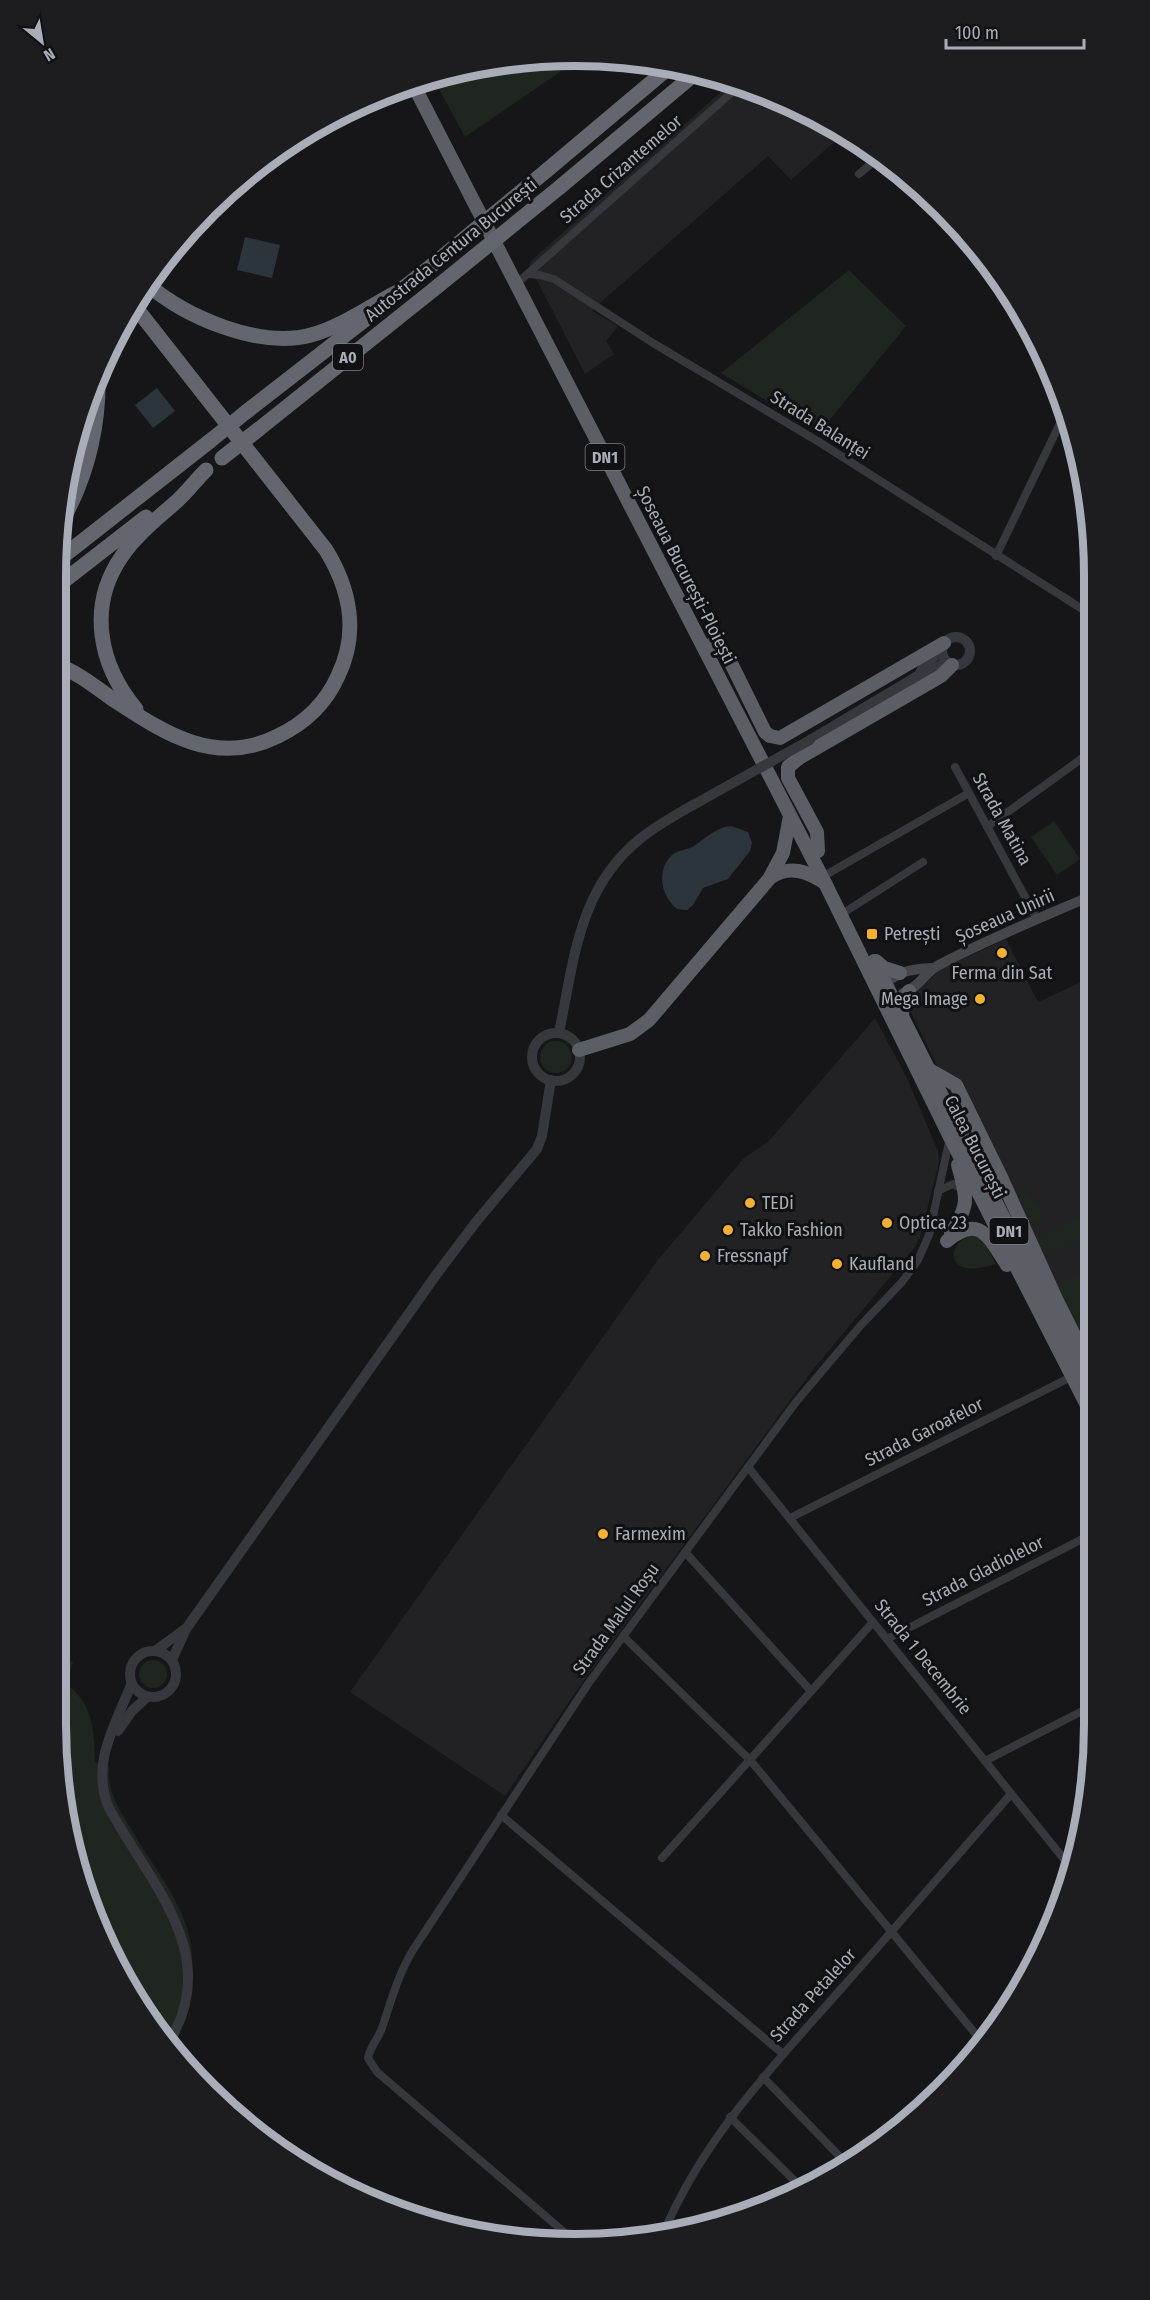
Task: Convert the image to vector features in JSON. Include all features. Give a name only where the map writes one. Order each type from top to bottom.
[{"type":"highway","name":"Autostrada Centura București","points":[[67,553],[405,288],[662,74]]},
{"type":"highway","name":"Autostrada Centura București","points":[[66,579],[438,286],[689,79]]},
{"type":"highway","name":"Șoseaua București-Ploiești","points":[[426,88],[526,276],[818,851],[827,878],[885,989]]},
{"type":"highway","name":"Șoseaua București-Ploiești","points":[[418,91],[790,816],[848,910],[874,960],[897,1018]]},
{"type":"highway","points":[[154,289],[180,306],[213,322],[251,335],[275,339],[294,338],[331,328],[405,288]]},
{"type":"highway","points":[[66,669],[78,674],[172,736],[204,746],[236,748],[271,740],[307,718],[328,694],[345,658],[350,621],[348,599],[343,582],[326,550],[140,311]]},
{"type":"highway","points":[[71,504],[89,460],[98,398]]},
{"type":"highway","points":[[144,719],[117,683],[108,665],[101,626],[106,591],[121,557],[134,540],[179,499],[206,470]]},
{"type":"highway","points":[[711,644],[724,653],[730,661],[765,732],[770,736],[780,738],[942,647]]},
{"type":"highway","points":[[818,851],[816,832],[788,778],[788,767],[799,758],[941,676],[949,664]]},
{"type":"highway","points":[[579,1050],[630,1034],[643,1026],[769,879],[783,853],[790,816]]},
{"type":"highway","points":[[769,879],[783,871],[794,870],[827,878]]},
{"type":"highway","points":[[874,960],[884,968],[900,972]]},
{"type":"highway","points":[[897,1018],[909,992]]},
{"type":"highway","name":"Calea București","points":[[897,1018],[928,1069],[1084,1377]]},
{"type":"highway","name":"Calea București","points":[[897,1018],[950,1137],[1084,1399]]},
{"type":"highway","points":[[928,1069],[956,1086],[1084,1355]]},
{"type":"highway","points":[[950,1137],[965,1191],[964,1213],[947,1241],[964,1229],[974,1228],[982,1231],[1034,1302]]},
{"type":"main road","name":"Șoseaua Unirii","points":[[900,972],[933,968],[1084,899]]},
{"type":"main road","name":"Șoseaua Unirii","points":[[909,992],[933,968]]},
{"type":"main road","points":[[885,989],[900,972]]},
{"type":"main road","points":[[885,989],[909,992]]},
{"type":"street","name":"Strada Crizantemelor","points":[[526,276],[733,91]]},
{"type":"street","points":[[859,174],[873,162]]},
{"type":"street","name":"Strada Balanței","points":[[526,276],[540,274],[554,279],[653,343],[819,442],[1084,611]]},
{"type":"street","points":[[996,556],[1061,422]]},
{"type":"street","points":[[559,1033],[581,926],[598,887],[610,869],[640,839],[919,675],[949,664],[959,665],[966,661],[970,648],[965,640],[956,636],[923,667],[919,675]]},
{"type":"street","points":[[942,647],[949,664]]},
{"type":"street","points":[[987,827],[1084,757]]},
{"type":"street","name":"Strada Matina","points":[[955,767],[1037,919]]},
{"type":"street","points":[[827,878],[969,793]]},
{"type":"street","points":[[848,910],[923,862]]},
{"type":"street","points":[[559,1033],[571,1038],[579,1050],[580,1061],[575,1072],[564,1079],[551,1080],[537,1071],[533,1060],[533,1053],[539,1041],[551,1034],[559,1033]]},
{"type":"street","points":[[172,1660],[186,1629],[436,1275],[476,1222],[537,1149],[544,1129],[551,1080]]},
{"type":"street","name":"Strada Malul Roșu","points":[[566,2234],[377,2072],[368,2058],[381,2030],[405,1962],[588,1683],[796,1402],[913,1267],[926,1244],[950,1137]]},
{"type":"street","points":[[938,1191],[953,1184],[965,1191]]},
{"type":"street","name":"Strada Garoafelor","points":[[790,1518],[1073,1376]]},
{"type":"street","name":"Strada 1 Decembrie","points":[[748,1467],[1066,1861]]},
{"type":"street","name":"Strada Gladiolelor","points":[[887,1639],[1084,1538]]},
{"type":"street","points":[[685,1552],[811,1691]]},
{"type":"street","points":[[662,1858],[873,1622]]},
{"type":"street","points":[[155,1651],[172,1660],[177,1675],[171,1689],[157,1697],[147,1697],[137,1692],[131,1685],[128,1676],[134,1663],[145,1653],[155,1651],[186,1629]]},
{"type":"street","points":[[623,1636],[751,1761],[978,2037]]},
{"type":"street","points":[[131,1685],[103,1754],[102,1786],[109,1808],[171,1910],[183,1941],[187,1971],[185,1998],[178,2022],[171,2035]]},
{"type":"street","points":[[103,1754],[123,1721],[147,1697]]},
{"type":"street","points":[[985,1761],[1084,1710]]},
{"type":"street","name":"Strada Petalelor","points":[[666,2225],[677,2199],[730,2117],[1011,1794]]},
{"type":"street","points":[[501,1815],[783,2054]]},
{"type":"street","points":[[763,2078],[841,2159]]},
{"type":"street","points":[[730,2117],[797,2183]]},
{"type":"shaded area","points":[[560,66],[560,72],[465,137],[437,85],[509,70]]},
{"type":"shaded area","points":[[725,89],[800,118],[838,139],[791,180],[768,156],[600,303],[592,311],[618,326],[606,341],[614,354],[585,374],[529,265]]},
{"type":"shaded area","points":[[245,237],[280,245],[272,278],[237,270]]},
{"type":"shaded area","points":[[849,270],[906,326],[819,433],[721,373]]},
{"type":"shaded area","points":[[157,388],[175,411],[153,428],[135,405]]},
{"type":"shaded area","points":[[1054,821],[1080,859],[1057,875],[1031,837]]},
{"type":"shaded area","points":[[731,826],[748,832],[752,843],[750,851],[728,879],[703,888],[693,905],[687,910],[677,909],[667,898],[662,883],[667,861],[674,853],[694,846],[716,831]]},
{"type":"shaded area","points":[[1006,939],[1038,1002],[1084,981],[1084,1366],[908,1006],[915,994],[941,969]]},
{"type":"shaded area","points":[[875,1018],[907,1078],[938,1151],[939,1162],[920,1237],[915,1247],[812,1371],[582,1683],[505,1796],[350,1692],[657,1261],[744,1158],[769,1141]]},
{"type":"shaded area","points":[[556,1041],[567,1046],[572,1057],[567,1068],[556,1073],[545,1068],[540,1057],[545,1046]]},
{"type":"shaded area","points":[[1015,1189],[1033,1200],[1043,1219],[1030,1225],[1028,1214]]},
{"type":"shaded area","points":[[1084,1214],[1084,1238],[1059,1249],[1043,1251],[1039,1244],[1045,1235]]},
{"type":"shaded area","points":[[972,1235],[984,1243],[996,1264],[970,1268],[959,1265],[954,1251],[961,1241]]},
{"type":"shaded area","points":[[1084,1270],[1084,1315],[1072,1321],[1061,1292],[1065,1281]]},
{"type":"shaded area","points":[[153,1660],[163,1664],[167,1674],[163,1684],[153,1688],[143,1684],[139,1674],[143,1664]]},
{"type":"shaded area","points":[[66,1661],[73,1662],[66,1684]]},
{"type":"shaded area","points":[[66,1684],[82,1700],[91,1719],[95,1762],[109,1767],[110,1786],[116,1802],[173,1896],[183,1917],[191,1950],[192,1983],[185,2016],[175,2039],[134,1979],[118,1950],[93,1889],[83,1857],[70,1791]]},
{"type":"place","name":"Petrești","points":[[872,934]]},
{"type":"place","name":"Ferma din Sat","points":[[1002,953]]},
{"type":"place","name":"Mega Image","points":[[980,999]]},
{"type":"place","name":"TEDi","points":[[750,1203]]},
{"type":"place","name":"Optica 23","points":[[887,1223]]},
{"type":"place","name":"Takko Fashion","points":[[728,1230]]},
{"type":"place","name":"Fressnapf","points":[[705,1256]]},
{"type":"place","name":"Kaufland","points":[[837,1264]]},
{"type":"place","name":"Farmexim","points":[[603,1534]]}]
